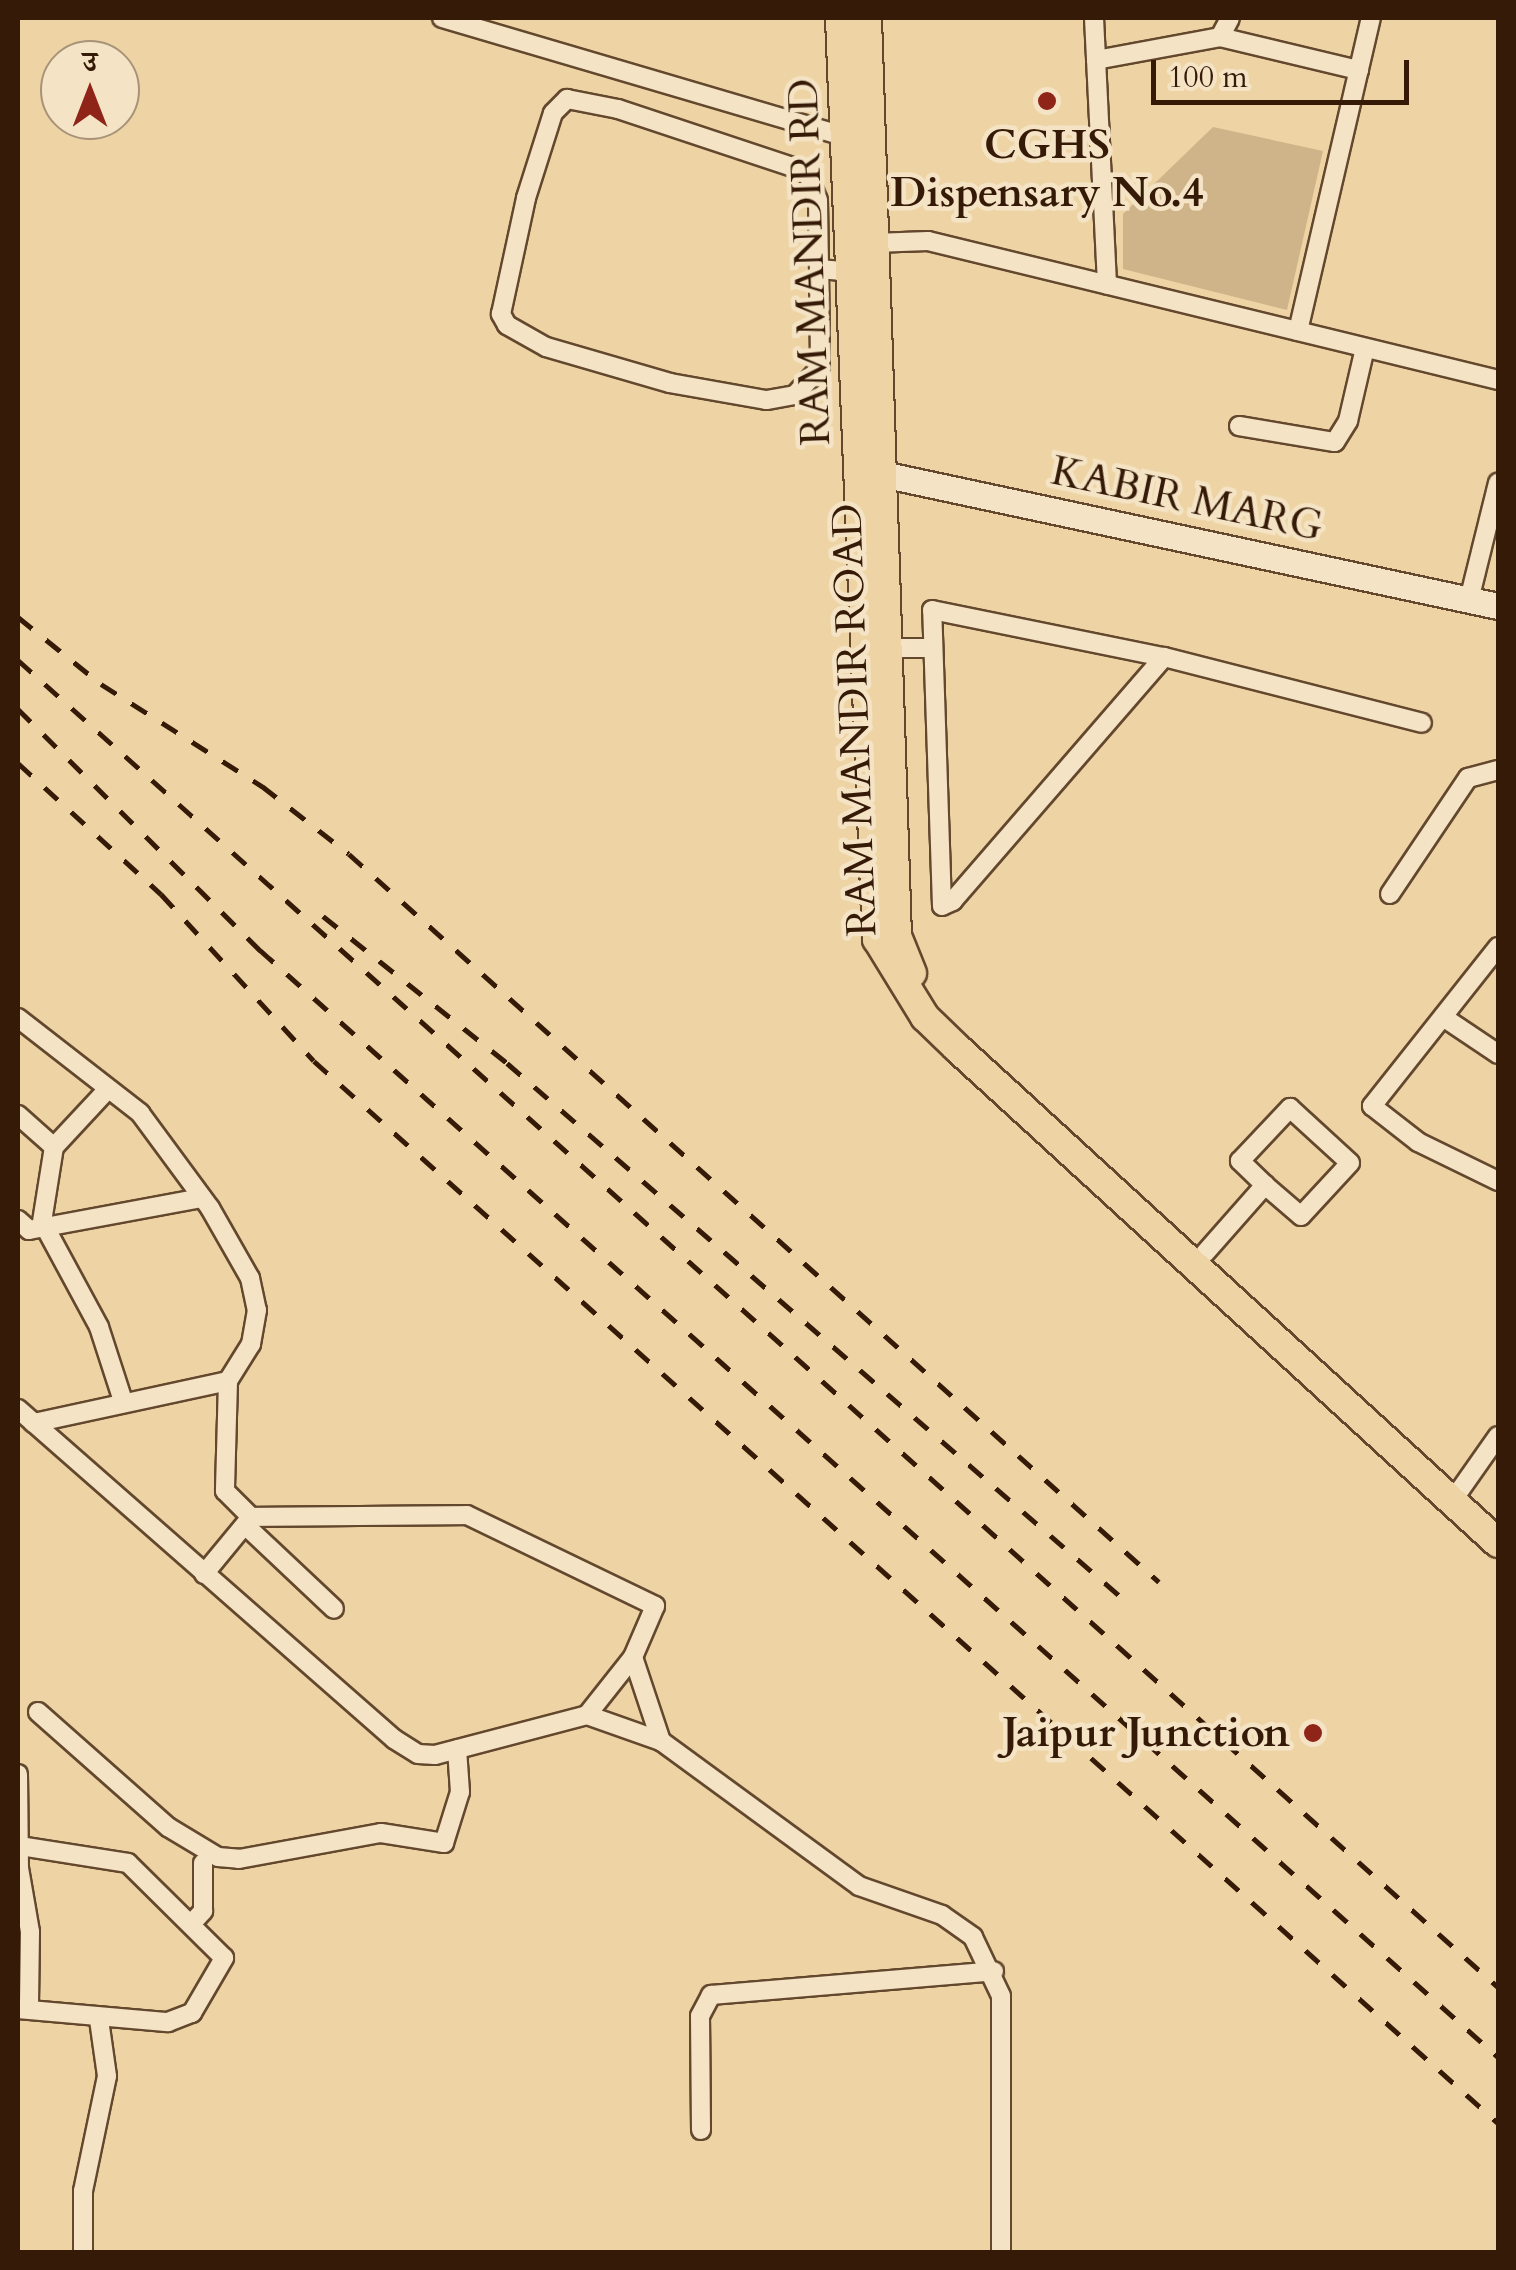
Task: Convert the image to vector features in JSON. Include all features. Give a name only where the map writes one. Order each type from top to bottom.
[{"type":"main road","name":"RAM MANDIR RD","points":[[840,18],[858,140],[851,272],[872,472],[878,648],[877,940],[925,1017],[1498,1543]]},
{"type":"main road","name":"RAM MANDIR ROAD","points":[[867,18],[858,140],[874,243],[872,472]]},
{"type":"main road","name":"RAM MANDIR ROAD","points":[[878,648],[898,936],[914,978],[1204,1254],[1498,1524]]},
{"type":"street","points":[[442,18],[858,140]]},
{"type":"street","points":[[1094,18],[1107,285]]},
{"type":"street","points":[[1220,37],[1230,18]]},
{"type":"street","points":[[1298,331],[1371,18]]},
{"type":"street","points":[[1096,60],[1220,37],[1359,70]]},
{"type":"street","points":[[567,99],[618,109],[807,172],[818,200],[819,269],[820,368],[795,395],[766,400],[670,382],[546,347],[507,325],[501,314],[526,198],[553,112],[567,99]]},
{"type":"street","points":[[874,243],[928,241],[1498,380]]},
{"type":"street","points":[[819,269],[851,272]]},
{"type":"street","points":[[1240,426],[1335,442],[1348,420],[1365,348]]},
{"type":"street","name":"KABIR MARG","points":[[872,472],[1498,606]]},
{"type":"street","points":[[1469,600],[1498,483]]},
{"type":"street","points":[[1164,657],[945,906],[940,900],[930,613],[937,608],[1164,657],[1422,722]]},
{"type":"street","points":[[878,648],[931,648]]},
{"type":"street","points":[[1390,894],[1468,778],[1498,770]]},
{"type":"street","points":[[1498,948],[1372,1106],[1418,1142],[1498,1181]]},
{"type":"street","points":[[18,1018],[140,1113],[202,1198],[250,1278],[257,1310],[250,1344],[228,1381],[225,1491],[248,1521],[334,1609]]},
{"type":"street","points":[[1443,1018],[1498,1054]]},
{"type":"street","points":[[30,1229],[54,1147],[108,1089]]},
{"type":"street","points":[[1290,1108],[1350,1163],[1301,1216],[1265,1184],[1240,1161],[1290,1108]]},
{"type":"street","points":[[18,1115],[54,1147]]},
{"type":"street","points":[[1204,1254],[1265,1184]]},
{"type":"street","points":[[30,1229],[202,1198]]},
{"type":"street","points":[[30,1229],[99,1327],[123,1401]]},
{"type":"street","points":[[33,1423],[228,1381]]},
{"type":"street","points":[[18,1409],[394,1740],[418,1754],[587,1715],[661,1740],[859,1886],[942,1915],[973,1937],[994,1971],[1002,1996],[1002,2252]]},
{"type":"street","points":[[1460,1490],[1498,1436]]},
{"type":"street","points":[[204,1574],[248,1521],[467,1515],[655,1606],[633,1657],[587,1715]]},
{"type":"street","points":[[633,1657],[661,1740]]},
{"type":"street","points":[[38,1712],[168,1827],[218,1857],[239,1859],[381,1833],[444,1843],[460,1792],[457,1748]]},
{"type":"street","points":[[18,1774],[18,1846],[23,1917],[30,1932],[23,2008],[99,2020],[168,2022],[192,2013],[224,1958],[128,1863],[18,1846]]},
{"type":"street","points":[[190,1924],[203,1911],[203,1863]]},
{"type":"street","points":[[701,2130],[700,2016],[711,1994],[994,1971]]},
{"type":"street","points":[[83,2252],[84,2191],[107,2076],[99,2020]]},
{"type":"shaded area","points":[[1213,127],[1323,151],[1287,310],[1123,269],[1123,214]]},
{"type":"railway","points":[[18,617],[101,684],[262,786],[349,854],[1159,1582]]},
{"type":"railway","points":[[18,660],[1498,1987]]},
{"type":"railway","points":[[18,709],[260,950],[1498,2057]]},
{"type":"railway","points":[[18,763],[161,894],[314,1061],[1498,2123]]},
{"type":"railway","points":[[323,916],[507,1063],[1128,1603]]},
{"type":"place","name":"CGHS Dispensary No.4","points":[[1047,101]]},
{"type":"place","name":"Jaipur Junction","points":[[1313,1733]]}]
